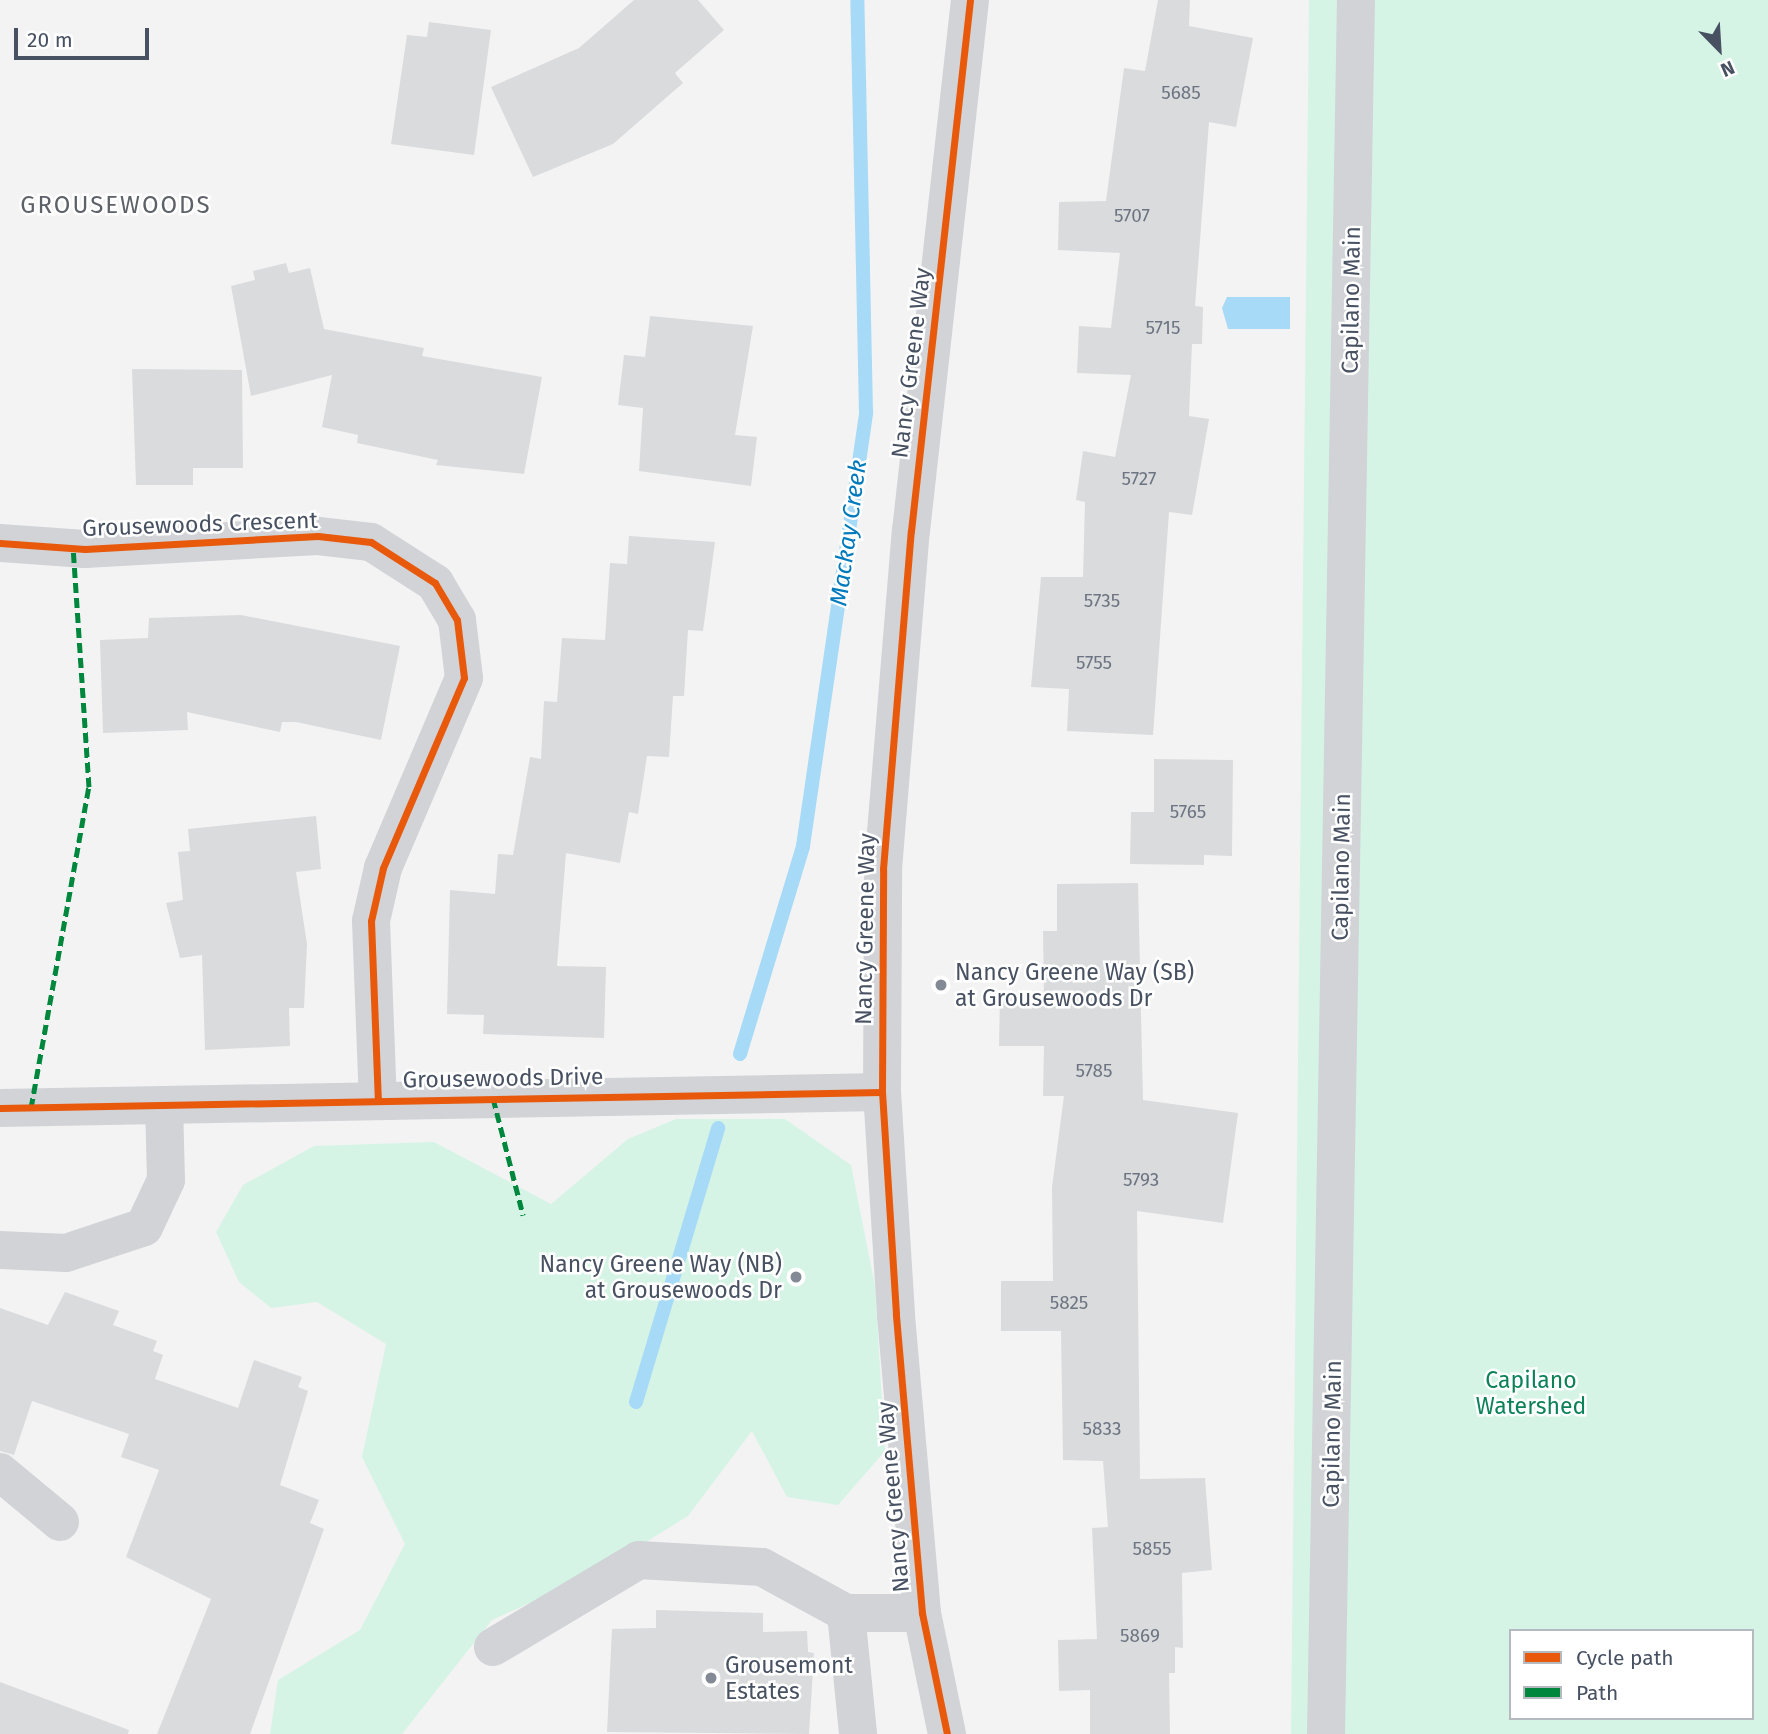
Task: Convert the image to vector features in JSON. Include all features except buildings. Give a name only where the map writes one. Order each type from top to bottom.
[{"type":"street","name":"Nancy Greene Way","points":[[947,1734],[922,1613],[882,1092],[883,869],[911,531],[970,0]]},
{"type":"street","name":"Capilano Main","points":[[1326,1734],[1356,0]]},
{"type":"street","name":"Grousewoods Crescent","points":[[0,543],[85,549],[318,536],[371,542],[435,583],[457,620],[464,678],[383,868],[371,921],[378,1100]]},
{"type":"street","name":"Grousewoods Drive","points":[[0,1108],[882,1092]]},
{"type":"street","points":[[0,1250],[66,1253],[144,1227],[166,1180],[164,1105]]},
{"type":"street","points":[[0,1472],[60,1522]]},
{"type":"street","points":[[493,1647],[639,1560],[762,1567],[846,1613],[922,1613]]},
{"type":"street","points":[[846,1613],[858,1734]]},
{"type":"green space","name":"Capilano Watershed","points":[[1309,0],[1768,0],[1768,1734],[1291,1734]]},
{"type":"green space","points":[[676,1119],[785,1119],[851,1165],[875,1286],[885,1451],[838,1505],[787,1497],[752,1431],[688,1516],[596,1573],[492,1620],[402,1734],[270,1734],[278,1680],[360,1630],[405,1544],[362,1457],[386,1344],[317,1302],[271,1308],[239,1282],[216,1232],[243,1185],[314,1146],[434,1142],[551,1204],[628,1139]]},
{"type":"water","points":[[1227,297],[1290,297],[1290,329],[1228,329],[1222,308]]},
{"type":"waterway","name":"Mackay Creek","points":[[740,1054],[803,846],[866,413],[857,0]]},
{"type":"waterway","name":"Mackay Creek","points":[[636,1402],[718,1128]]},
{"type":"marked path","points":[[31,1108],[89,787],[73,548]]},
{"type":"marked path","points":[[493,1098],[523,1215]]},
{"type":"cycle path","points":[[947,1734],[922,1613],[896,1314],[882,1092],[883,869],[911,531],[970,0]]},
{"type":"cycle path","points":[[0,543],[85,549],[318,536],[371,542],[435,583],[457,620],[464,678],[383,868],[371,921],[378,1100]]},
{"type":"cycle path","points":[[0,1108],[882,1092]]},
{"type":"place","name":"Nancy Greene Way (SB) at Grousewoods Dr","points":[[941,985]]},
{"type":"place","name":"Nancy Greene Way (NB) at Grousewoods Dr","points":[[796,1277]]},
{"type":"place","name":"Grousemont Estates","points":[[711,1678]]},
{"type":"district","name":"GROUSEWOODS","points":[[116,206]]}]
